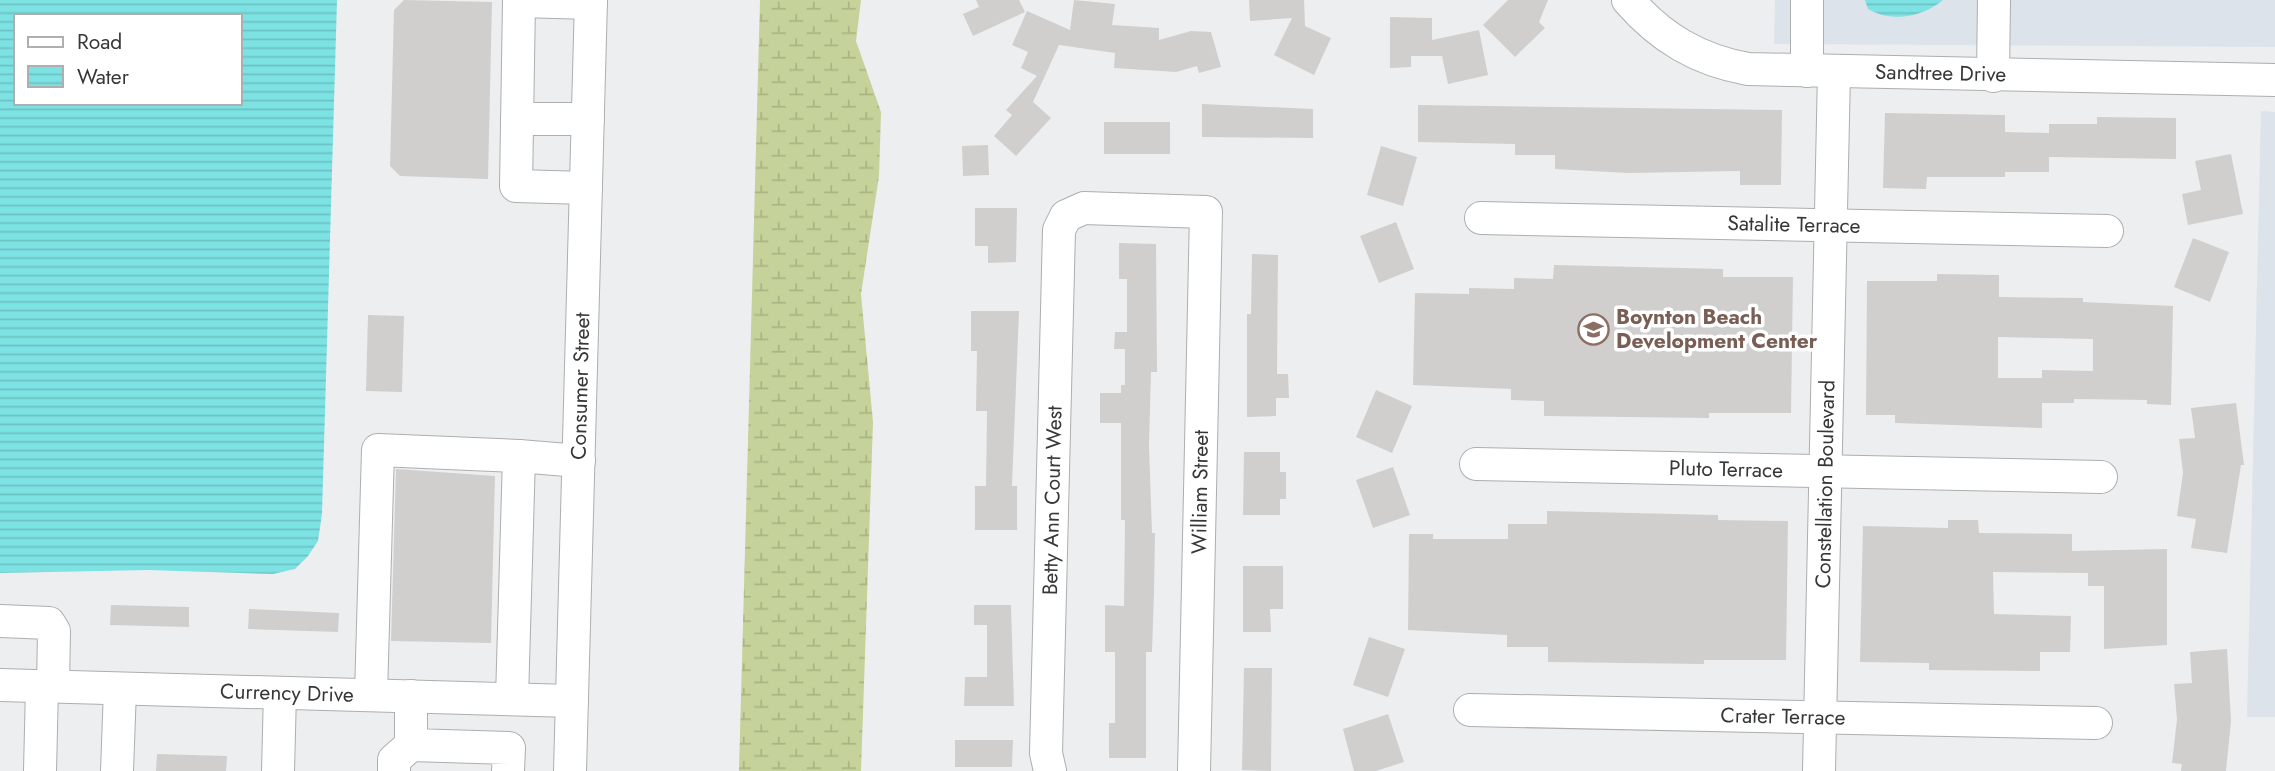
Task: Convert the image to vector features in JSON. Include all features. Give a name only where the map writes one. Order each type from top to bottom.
[{"type":"street","name":"Sandtree Drive","points":[[1628,0],[1656,30],[1701,57],[1748,69],[2275,80]]},
{"type":"street","name":"Constellation Boulevard","points":[[1807,0],[1820,72],[1830,225],[1819,771]]},
{"type":"street","points":[[1993,76],[1994,0]]},
{"type":"street","points":[[586,188],[516,186],[519,1],[591,1]]},
{"type":"street","name":"Consumer Street","points":[[570,771],[591,1]]},
{"type":"street","points":[[517,119],[588,119]]},
{"type":"street","name":"Betty Ann Court West","points":[[1049,771],[1046,753],[1059,230],[1066,216],[1084,208],[1206,212]]},
{"type":"street","name":"William Street","points":[[1195,771],[1206,212]]},
{"type":"street","name":"Satalite Terrace","points":[[1481,218],[2107,232]]},
{"type":"street","points":[[371,695],[378,450],[579,461]]},
{"type":"street","points":[[512,699],[519,456]]},
{"type":"street","name":"Pluto Terrace","points":[[1476,464],[2101,477]]},
{"type":"street","points":[[0,621],[49,623],[54,631],[40,771]]},
{"type":"street","name":"Currency Drive","points":[[0,685],[572,701]]},
{"type":"street","points":[[117,771],[120,689]]},
{"type":"street","points":[[278,771],[280,693]]},
{"type":"street","points":[[411,696],[402,758],[509,748],[508,771]]},
{"type":"street","name":"Crater Terrace","points":[[1471,710],[2096,723]]},
{"type":"shaded area","points":[[1775,0],[2275,0],[2275,47],[1774,44]]},
{"type":"shaded area","points":[[2261,111],[2275,112],[2275,717],[2247,717]]},
{"type":"green space","points":[[760,0],[861,0],[856,41],[881,112],[879,176],[861,294],[873,422],[861,771],[739,771]]},
{"type":"water","points":[[0,0],[337,0],[322,514],[318,541],[295,569],[273,574],[148,570],[0,573]]},
{"type":"water","points":[[1865,0],[1943,0],[1926,11],[1897,17],[1868,9]]},
{"type":"building","points":[[404,0],[492,2],[488,179],[400,176],[390,166],[394,10]]},
{"type":"building","points":[[976,0],[1019,0],[1025,12],[973,36],[963,14],[979,7]]},
{"type":"building","points":[[1074,0],[1115,4],[1112,25],[1159,28],[1159,40],[1191,31],[1211,32],[1221,67],[1199,73],[1197,66],[1176,72],[1114,68],[1115,53],[1059,45],[1033,102],[1051,118],[1016,156],[994,136],[1012,115],[1006,110],[1037,76],[1021,68],[1028,52],[1012,45],[1027,11],[1070,30]]},
{"type":"building","points":[[1249,0],[1304,0],[1305,26],[1331,38],[1314,75],[1274,55],[1292,18],[1250,21]]},
{"type":"building","points":[[1508,0],[1548,0],[1539,22],[1545,28],[1515,57],[1483,25]]},
{"type":"building","points":[[1390,17],[1432,18],[1432,40],[1479,30],[1488,75],[1448,84],[1442,56],[1411,56],[1411,67],[1390,68]]},
{"type":"building","points":[[1202,104],[1313,109],[1313,138],[1202,137]]},
{"type":"building","points":[[1418,105],[1782,110],[1781,185],[1740,185],[1740,171],[1628,173],[1555,169],[1555,155],[1515,155],[1515,144],[1418,142]]},
{"type":"building","points":[[1885,113],[2005,115],[2005,132],[2049,133],[2049,124],[2097,124],[2097,117],[2176,118],[2176,159],[2049,157],[2049,172],[2005,172],[2005,177],[1927,177],[1926,189],[1883,188]]},
{"type":"building","points":[[1104,122],[1170,122],[1170,154],[1104,154]]},
{"type":"building","points":[[988,145],[989,175],[963,176],[962,146]]},
{"type":"building","points":[[1381,146],[1417,157],[1403,206],[1367,195]]},
{"type":"building","points":[[2231,154],[2243,214],[2188,225],[2182,194],[2201,190],[2195,161]]},
{"type":"building","points":[[975,208],[1017,208],[1016,262],[988,263],[988,246],[975,246]]},
{"type":"building","points":[[1396,222],[1414,269],[1379,283],[1360,236]]},
{"type":"building","points":[[2193,238],[2229,252],[2210,302],[2174,287]]},
{"type":"building","points":[[1119,243],[1156,244],[1157,372],[1151,372],[1149,445],[1152,533],[1155,533],[1154,592],[1152,652],[1146,652],[1146,758],[1109,758],[1109,723],[1115,723],[1115,652],[1105,652],[1105,605],[1124,606],[1125,520],[1121,520],[1121,423],[1100,423],[1100,393],[1121,393],[1121,385],[1125,385],[1125,349],[1114,349],[1115,332],[1127,332],[1127,279],[1119,279]]},
{"type":"building","points":[[1252,254],[1278,255],[1277,374],[1288,374],[1289,398],[1276,398],[1276,416],[1247,417],[1247,314],[1251,314]]},
{"type":"building","points":[[1554,265],[1723,269],[1723,277],[1793,277],[1791,413],[1709,413],[1709,418],[1544,416],[1544,401],[1511,400],[1511,389],[1413,385],[1415,293],[1469,294],[1469,288],[1514,289],[1514,278],[1553,279]]},
{"type":"building","points":[[1937,274],[1999,275],[1999,297],[2083,298],[2083,302],[2173,306],[2171,405],[2147,404],[2147,400],[2074,399],[2074,403],[2042,403],[2042,428],[1895,423],[1895,415],[1866,415],[1867,281],[1937,281]],"holes":[[[1998,337],[2093,339],[2093,371],[2042,370],[2042,378],[1998,378]]]},
{"type":"building","points":[[971,311],[1019,311],[1012,486],[1017,486],[1017,530],[975,530],[975,486],[986,486],[987,411],[976,411],[977,351],[971,351]]},
{"type":"building","points":[[368,315],[404,316],[402,392],[366,391]]},
{"type":"building","points":[[1376,390],[1412,406],[1392,453],[1356,437]]},
{"type":"building","points":[[2236,403],[2244,465],[2241,465],[2227,553],[2191,548],[2196,519],[2177,516],[2183,473],[2179,439],[2195,438],[2191,408]]},
{"type":"building","points":[[1244,452],[1280,452],[1280,472],[1286,472],[1286,499],[1280,499],[1280,515],[1243,515]]},
{"type":"building","points":[[1393,467],[1410,515],[1373,528],[1356,480]]},
{"type":"building","points":[[396,469],[495,476],[491,643],[391,641]]},
{"type":"building","points":[[1547,511],[1718,515],[1718,520],[1788,521],[1786,660],[1704,660],[1704,664],[1548,662],[1548,647],[1507,647],[1507,635],[1408,630],[1409,534],[1433,534],[1433,539],[1508,539],[1508,524],[1547,524]]},
{"type":"building","points":[[1948,520],[1978,520],[1979,533],[2072,534],[2072,551],[2167,549],[2167,645],[2104,649],[2104,586],[2088,586],[2088,573],[1993,572],[1994,614],[2071,616],[2070,652],[2040,652],[2040,671],[1929,670],[1929,663],[1860,662],[1863,526],[1948,528]]},
{"type":"building","points":[[1243,566],[1283,566],[1283,609],[1270,609],[1271,632],[1243,632]]},
{"type":"building","points":[[111,605],[189,607],[189,627],[110,625]]},
{"type":"building","points":[[974,605],[1011,605],[1014,706],[964,706],[965,677],[987,677],[987,625],[974,625]]},
{"type":"building","points":[[249,609],[339,613],[338,632],[248,629]]},
{"type":"building","points":[[1369,637],[1405,649],[1388,697],[1353,685]]},
{"type":"building","points":[[2227,649],[2231,721],[2226,771],[2181,771],[2182,764],[2172,763],[2177,719],[2174,684],[2192,683],[2190,652]]},
{"type":"building","points":[[1244,668],[1272,668],[1271,771],[1242,770]]},
{"type":"building","points":[[1388,714],[1404,762],[1376,771],[1354,771],[1343,729]]},
{"type":"building","points":[[955,740],[1013,740],[1012,767],[955,767]]},
{"type":"building","points":[[157,754],[227,756],[226,771],[156,771]]},
{"type":"place","name":"Boynton Beach Development Center","points":[[1593,329]]}]
